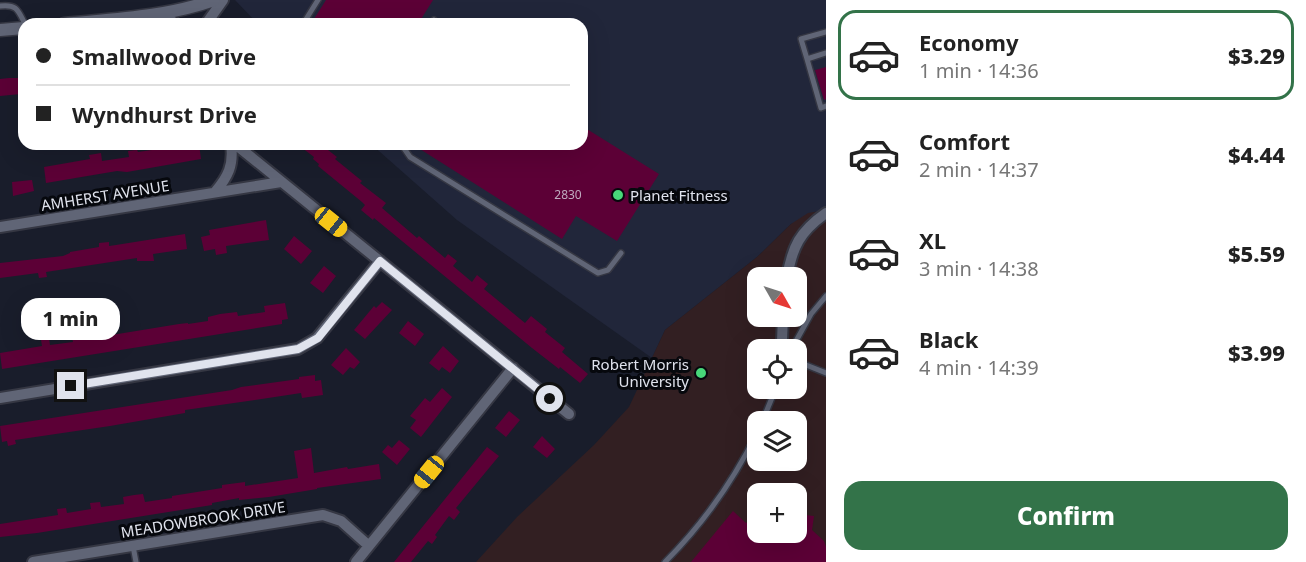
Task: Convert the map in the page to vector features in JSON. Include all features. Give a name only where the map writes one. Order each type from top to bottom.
[{"type":"street","points":[[123,18],[185,10],[214,0]]},
{"type":"street","points":[[210,18],[223,0]]},
{"type":"street","points":[[162,14],[168,18]]},
{"type":"street","points":[[0,30],[18,27]]},
{"type":"street","points":[[214,192],[223,183],[231,168],[232,150]]},
{"type":"street","points":[[241,150],[569,414]]},
{"type":"street","name":"AMHERST AVENUE","points":[[0,227],[281,182]]},
{"type":"street","points":[[790,267],[795,244],[810,224],[826,213]]},
{"type":"street","points":[[0,398],[298,349],[318,338],[380,261]]},
{"type":"street","points":[[356,562],[513,368]]},
{"type":"street","name":"MEADOWBROOK DRIVE","points":[[33,562],[323,515],[341,521],[369,546]]},
{"type":"lane","points":[[307,18],[318,0]]},
{"type":"lane","points":[[0,6],[10,5],[16,8],[21,18]]},
{"type":"lane","points":[[826,32],[801,39],[821,108],[826,106]]},
{"type":"lane","points":[[807,59],[826,53]]},
{"type":"lane","points":[[405,150],[410,157],[598,273],[608,270],[621,253]]},
{"type":"lane","points":[[798,339],[811,314],[826,296]]},
{"type":"lane","points":[[807,365],[826,373]]},
{"type":"lane","points":[[665,562],[711,510],[747,452]]},
{"type":"lane","points":[[133,546],[136,562]]},
{"type":"shaded area","points":[[235,0],[826,0],[826,210],[791,224],[757,257],[665,330],[652,358],[457,220],[378,150],[588,150],[588,18],[252,18]]},
{"type":"shaded area","name":"Robert Morris University","points":[[826,210],[826,562],[476,562],[517,517],[594,445],[629,407],[665,330],[757,257],[791,224],[808,213]]},
{"type":"building","points":[[326,0],[433,0],[422,18],[315,18]]},
{"type":"building","points":[[826,67],[826,99],[824,100],[815,70]]},
{"type":"building","points":[[18,78],[18,94],[0,96],[0,79]]},
{"type":"building","points":[[588,130],[659,174],[617,241],[576,216],[562,239],[421,150],[588,150]]},
{"type":"building","points":[[137,150],[138,152],[200,150],[201,159],[46,183],[44,167],[90,159],[89,155],[101,153],[102,161],[129,157],[128,151]]},
{"type":"building","points":[[305,150],[328,150],[337,157],[335,159],[362,181],[360,183],[386,203],[382,208],[445,258],[448,254],[457,261],[453,266],[472,282],[477,275],[488,284],[484,289],[525,323],[531,316],[547,329],[545,332],[565,348],[562,352],[588,374],[580,383],[532,348],[374,218],[373,220],[361,210],[365,205],[318,166],[314,157]]},
{"type":"building","points":[[32,180],[34,191],[13,196],[12,182]]},
{"type":"building","points":[[266,220],[269,240],[226,246],[227,253],[216,255],[215,249],[204,251],[201,237],[210,235],[209,230]]},
{"type":"building","points":[[185,234],[187,249],[153,254],[154,261],[137,261],[137,258],[46,272],[47,277],[39,278],[38,273],[0,278],[0,263],[63,256],[70,252],[99,247],[99,243],[109,242],[109,246]]},
{"type":"building","points":[[294,236],[312,251],[301,264],[284,249]]},
{"type":"building","points":[[324,266],[336,276],[323,293],[310,283]]},
{"type":"building","points":[[382,302],[392,310],[365,339],[354,330],[374,306],[376,308]]},
{"type":"building","points":[[285,303],[288,319],[282,320],[282,324],[2,369],[0,353],[42,346],[39,327],[47,326],[50,345],[73,342],[72,337],[80,336],[81,340],[208,321],[208,317],[220,314],[237,312],[238,316],[265,312],[264,306]]},
{"type":"building","points":[[408,321],[424,334],[415,346],[399,333]]},
{"type":"building","points":[[443,346],[459,361],[450,373],[442,367],[439,371],[429,363]]},
{"type":"building","points":[[346,348],[360,362],[354,369],[350,367],[343,375],[331,365]]},
{"type":"building","points":[[315,375],[315,381],[321,380],[323,395],[302,398],[301,393],[185,410],[185,413],[15,440],[16,444],[8,446],[7,441],[2,442],[0,426]]},
{"type":"building","points":[[442,388],[452,397],[421,437],[410,428],[416,420],[410,416],[425,398],[430,402]]},
{"type":"building","points":[[509,411],[520,420],[506,437],[495,428]]},
{"type":"building","points":[[542,436],[555,449],[547,458],[533,447]]},
{"type":"building","points":[[399,440],[410,449],[397,465],[382,452],[388,445],[392,448]]},
{"type":"building","points":[[487,447],[499,456],[456,508],[460,512],[454,520],[449,516],[435,535],[437,537],[432,544],[428,541],[411,562],[394,562]]},
{"type":"building","points":[[311,448],[314,473],[379,464],[381,479],[269,497],[239,500],[239,498],[212,503],[212,505],[0,537],[0,524],[58,515],[57,509],[66,508],[67,513],[91,509],[90,503],[100,502],[101,507],[124,504],[123,497],[134,495],[143,494],[145,502],[222,488],[222,485],[245,482],[245,486],[298,478],[294,451]]},
{"type":"building","points":[[733,511],[747,522],[747,543],[807,543],[807,515],[814,516],[812,530],[824,541],[826,547],[826,562],[691,562]]},
{"type":"place","name":"Planet Fitness","points":[[618,195]]},
{"type":"place","name":"Robert Morris University","points":[[701,373]]},
{"type":"route","points":[[71,386],[298,349],[318,338],[380,261],[550,399]]}]
